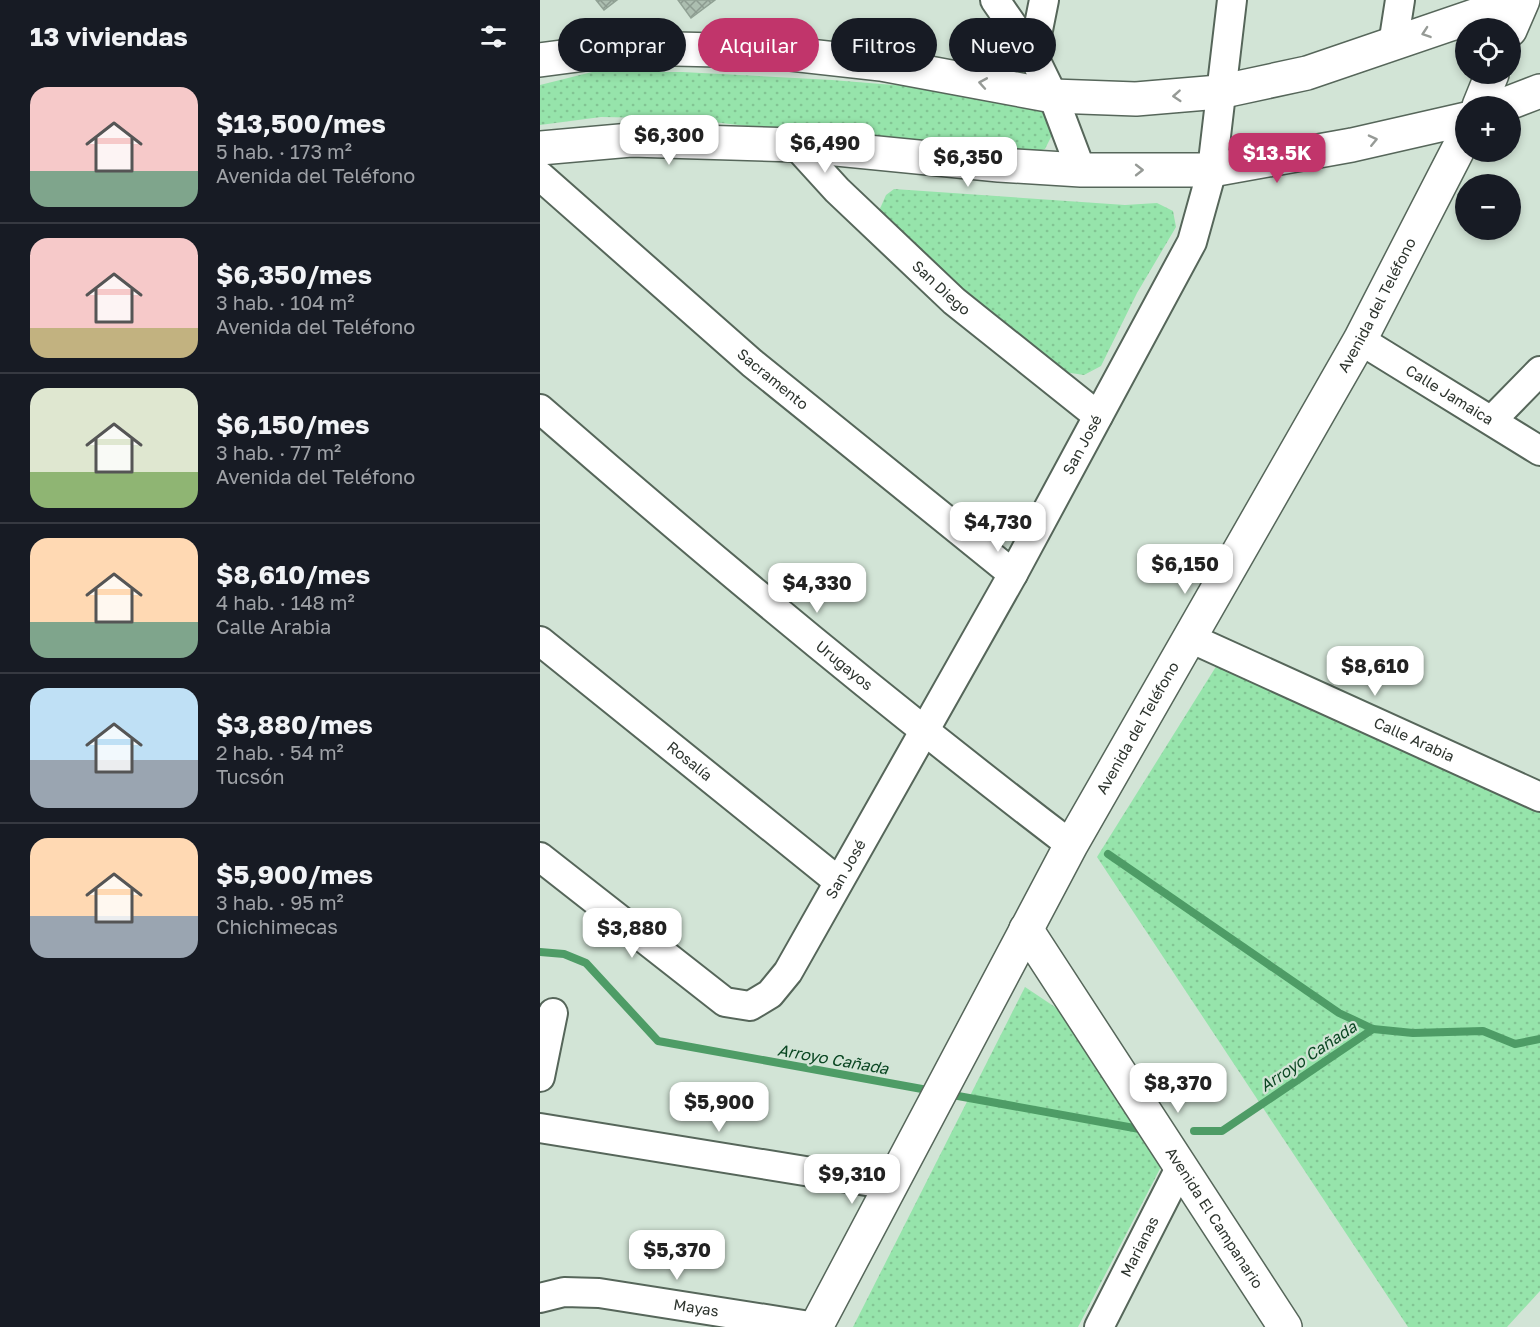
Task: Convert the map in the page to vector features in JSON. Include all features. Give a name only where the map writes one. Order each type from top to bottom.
[{"type":"main road","points":[[540,60],[631,48],[763,51],[880,64],[1053,96],[1136,99],[1219,92],[1307,73],[1522,0]]},
{"type":"main road","points":[[1515,18],[1522,0]]},
{"type":"main road","points":[[1521,98],[1540,91]]},
{"type":"main road","points":[[540,148],[631,140],[796,145],[999,165],[1081,170],[1212,170],[1352,145],[1455,122]]},
{"type":"main road","name":"Avenida del Teléfono","points":[[816,1327],[1071,845],[1360,340],[1455,155]]},
{"type":"main road","name":"Avenida El Campanario","points":[[1026,929],[1285,1327]]},
{"type":"street","points":[[995,0],[1007,18]]},
{"type":"street","points":[[1040,18],[1044,0]]},
{"type":"street","name":"San José","points":[[540,857],[725,1002],[750,1006],[770,994],[788,972],[1013,574],[1192,242],[1212,170],[1219,92],[1232,0]]},
{"type":"street","points":[[1393,45],[1400,0]]},
{"type":"street","points":[[1041,72],[1053,96],[1081,170]]},
{"type":"street","name":"San Diego","points":[[796,145],[837,190],[954,301],[1098,416]]},
{"type":"street","name":"Sacramento","points":[[540,176],[752,363],[1013,574]]},
{"type":"street","name":"Calle Jamaica","points":[[1360,340],[1492,419],[1540,451]]},
{"type":"street","points":[[1492,419],[1540,371]]},
{"type":"street","name":"Urugayos","points":[[540,409],[665,518],[923,732],[1071,845]]},
{"type":"street","name":"Calle Arabia","points":[[1190,638],[1540,797]]},
{"type":"street","name":"Rosalía","points":[[540,641],[838,881]]},
{"type":"street","points":[[541,1067],[553,1013]]},
{"type":"street","points":[[540,1128],[891,1185]]},
{"type":"street","name":"Marianas","points":[[1099,1327],[1181,1166]]},
{"type":"street","name":"Mayas","points":[[540,1298],[564,1292],[599,1293],[816,1327]]},
{"type":"green space","points":[[592,72],[682,72],[918,87],[1041,107],[1053,133],[1045,149],[1031,153],[956,141],[838,137],[713,122],[657,118],[601,117],[540,125],[540,85]]},
{"type":"green space","points":[[894,189],[1125,205],[1157,203],[1173,211],[1176,227],[1137,293],[1101,366],[1084,375],[1064,372],[1048,363],[889,229],[879,211],[886,195]]},
{"type":"green space","points":[[1217,665],[1540,805],[1540,1291],[1507,1327],[1408,1327],[1097,857]]},
{"type":"green space","points":[[1025,987],[1079,1023],[1165,1159],[1078,1327],[853,1327]]},
{"type":"building","points":[[596,0],[617,0],[604,10]]},
{"type":"building","points":[[678,0],[715,0],[691,18]]},
{"type":"waterway","name":"Arroyo Cañada","points":[[1108,854],[1339,1013],[1373,1029],[1413,1033],[1483,1031],[1515,1044],[1540,1039]]},
{"type":"waterway","name":"Arroyo Cañada","points":[[540,952],[564,954],[586,963],[658,1041],[933,1091]]},
{"type":"waterway","name":"Arroyo Cañada","points":[[1194,1131],[1222,1131],[1373,1029]]},
{"type":"waterway","name":"Arroyo Cañada","points":[[947,1094],[1145,1130]]}]
